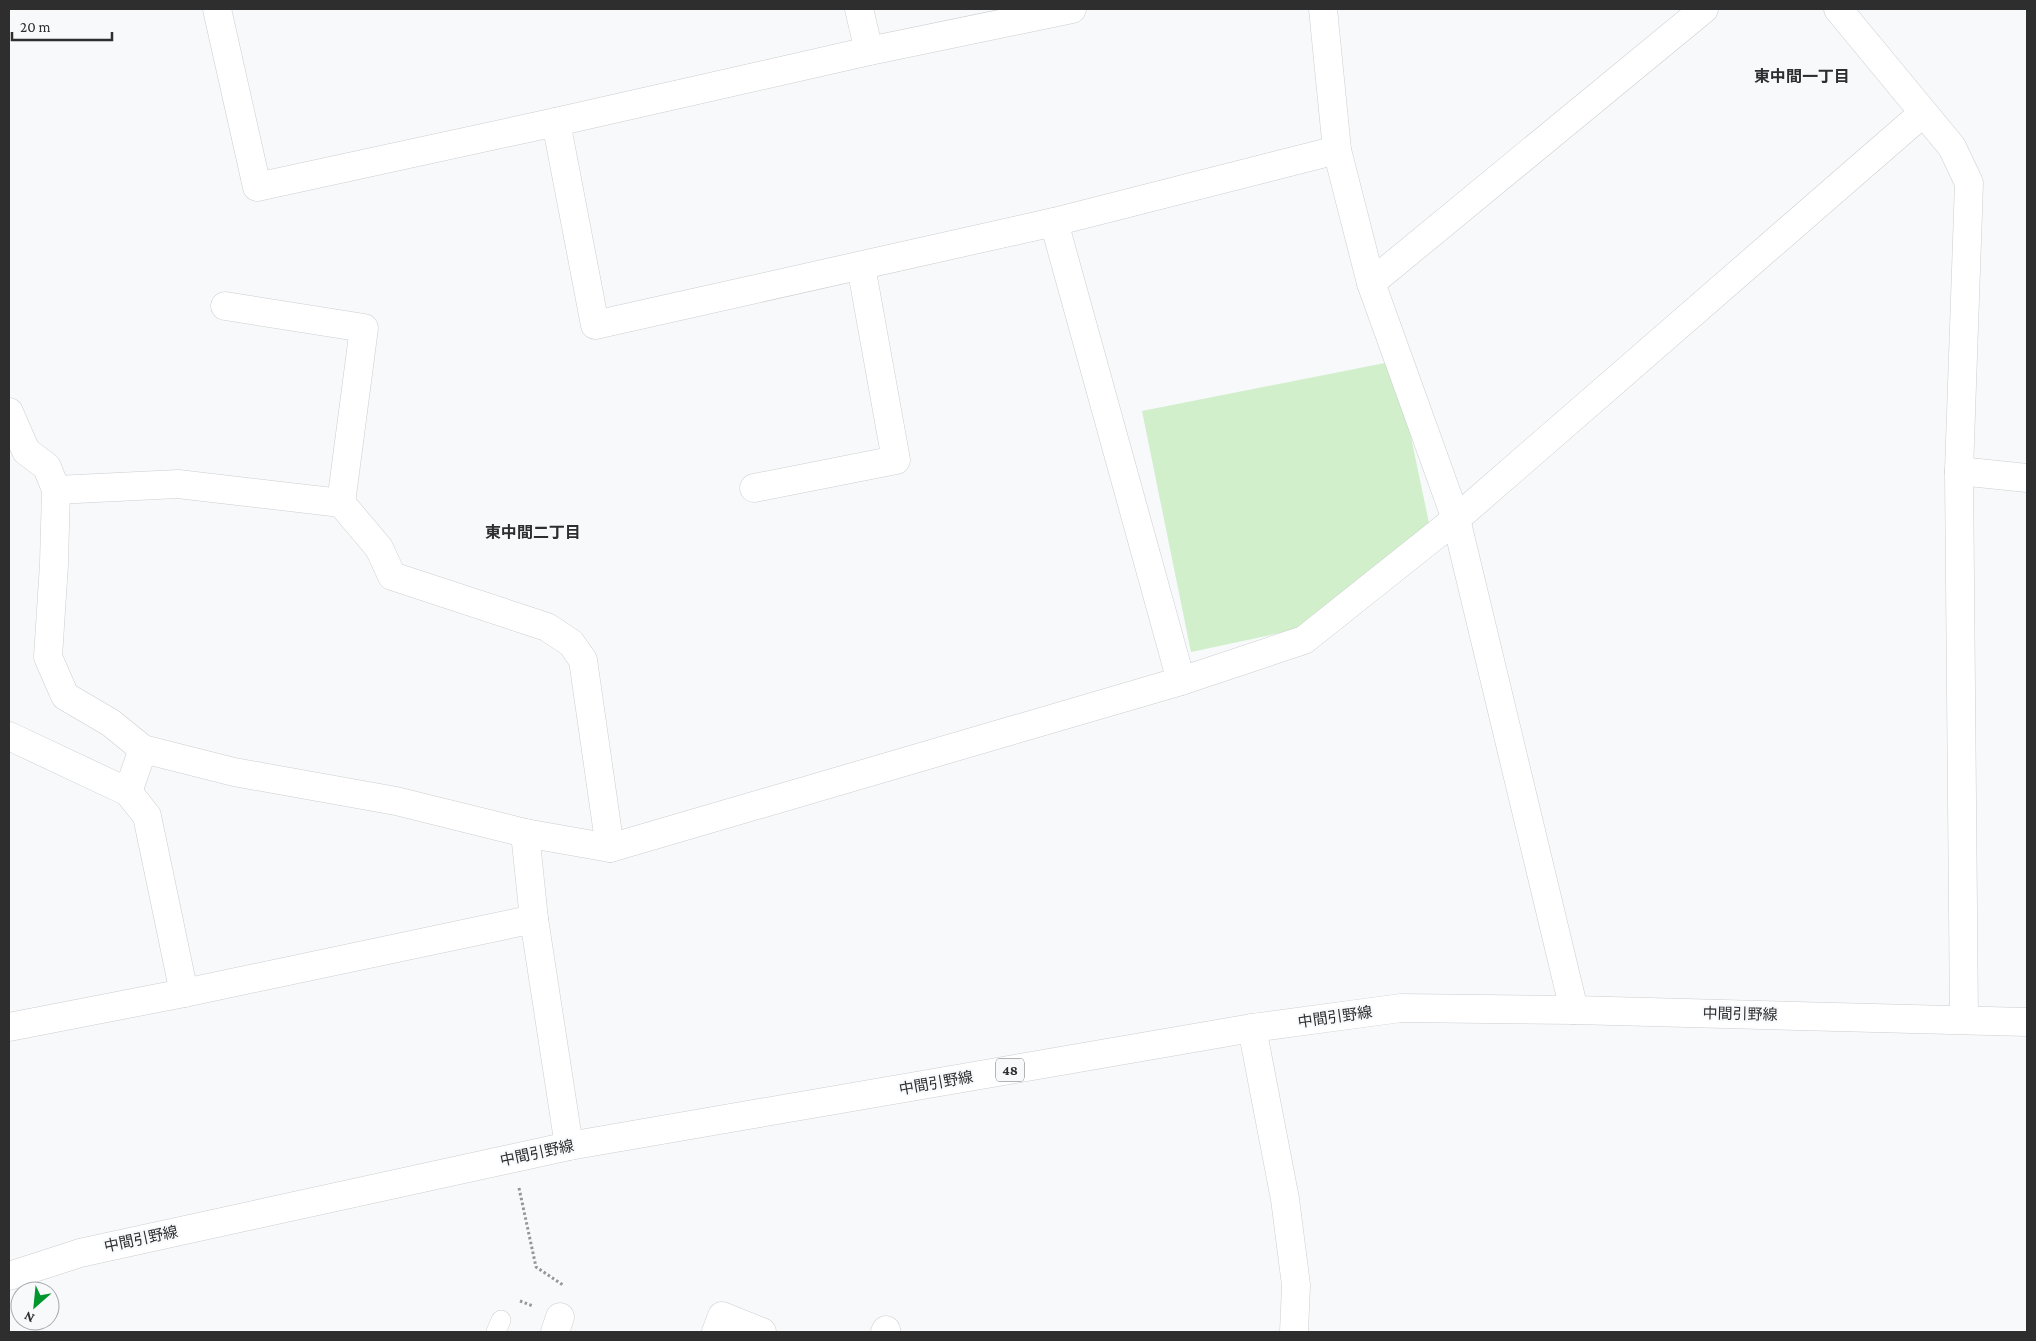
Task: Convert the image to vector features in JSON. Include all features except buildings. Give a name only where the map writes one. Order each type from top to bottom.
[{"type":"street","points":[[217,9],[257,187],[869,51],[1072,9]]},
{"type":"street","points":[[859,9],[869,51]]},
{"type":"street","points":[[1323,9],[1337,150],[1371,283],[1456,519],[1574,1010]]},
{"type":"street","points":[[1371,283],[1704,9]]},
{"type":"street","points":[[1838,9],[1952,147],[1969,183],[1959,471],[1964,1020]]},
{"type":"street","points":[[9,412],[26,450],[47,467],[56,490],[54,564],[48,657],[65,696],[111,723],[143,749],[234,772],[396,801],[525,833],[610,848],[1181,681],[1304,640],[1456,519],[1923,114]]},
{"type":"street","points":[[556,122],[595,325],[1054,222],[1337,150]]},
{"type":"street","points":[[1054,222],[1181,681]]},
{"type":"street","points":[[754,488],[896,460],[861,266]]},
{"type":"street","points":[[225,306],[364,328],[341,503]]},
{"type":"street","points":[[1959,471],[2027,478]]},
{"type":"street","points":[[56,490],[178,484],[341,503],[379,548],[392,576],[547,627],[571,643],[583,660],[610,848]]},
{"type":"street","points":[[9,736],[128,792],[147,816],[184,993]]},
{"type":"street","points":[[128,792],[143,749]]},
{"type":"street","points":[[525,833],[534,919],[569,1146]]},
{"type":"street","points":[[9,1027],[184,993],[534,919]]},
{"type":"street","name":"中間引野線","points":[[9,1276],[80,1253],[569,1146],[1252,1028],[1401,1008],[1574,1010],[2027,1022]]},
{"type":"street","points":[[1252,1028],[1285,1199],[1296,1285],[1294,1332]]},
{"type":"street","points":[[716,1332],[722,1316],[762,1332]]},
{"type":"path","points":[[517,1180],[536,1267],[563,1285],[557,1325]]},
{"type":"green space","points":[[1395,361],[1429,523],[1303,628],[1191,652],[1142,411]]},
{"type":"district","name":"東中間一丁目","points":[[1802,76]]},
{"type":"district","name":"東中間二丁目","points":[[533,532]]}]
